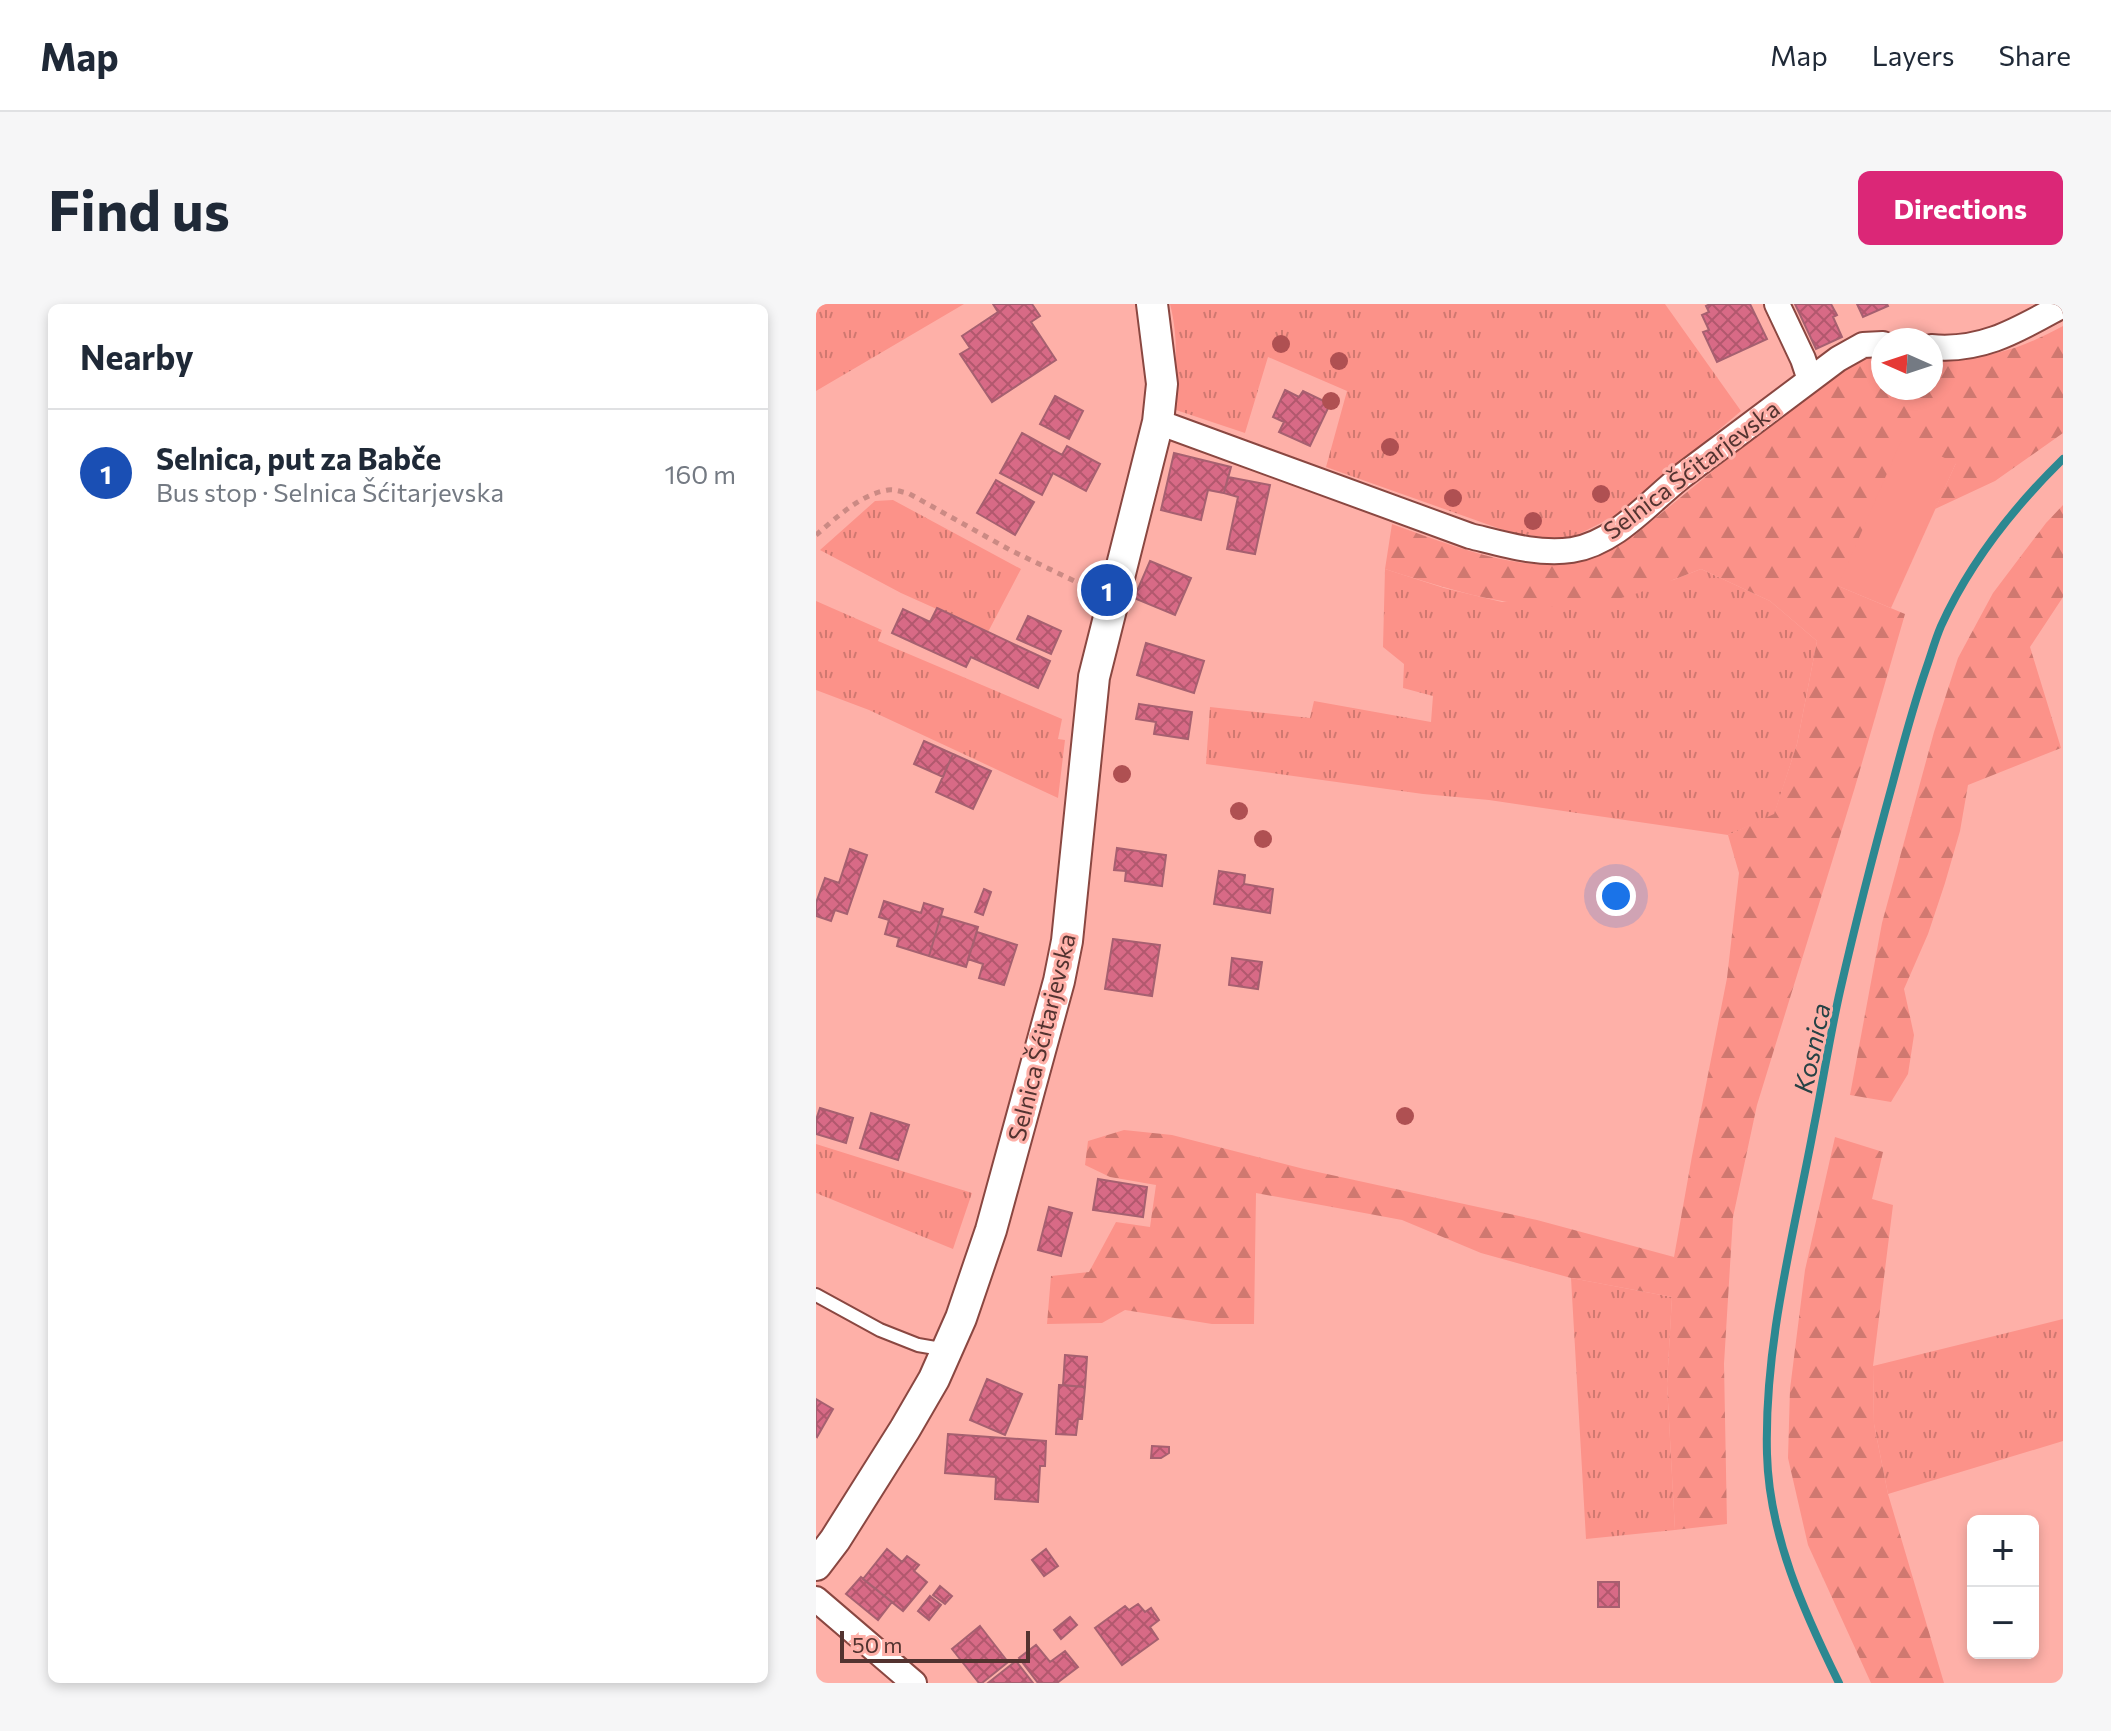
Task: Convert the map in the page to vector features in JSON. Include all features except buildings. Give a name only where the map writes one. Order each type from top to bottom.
[{"type":"street","name":"Selnica Šćitarjevska","points":[[816,1565],[905,1429],[934,1379],[961,1318],[991,1230],[1059,981],[1067,941],[1094,677],[1158,422],[1162,384],[1152,304]]},
{"type":"street","points":[[1777,304],[1810,380]]},
{"type":"street","points":[[1943,348],[2001,338],[2063,305]]},
{"type":"street","name":"Selnica Šćitarjevska","points":[[1158,422],[1470,536],[1541,551],[1574,550],[1602,539],[1630,521],[1672,485],[1838,359],[1863,345],[1871,345]]},
{"type":"street","points":[[816,1599],[914,1683]]},
{"type":"lane","points":[[816,1295],[880,1330],[918,1345],[947,1350]]},
{"type":"path","points":[[816,535],[872,494],[891,490],[908,493],[1010,550],[1114,600]]},
{"type":"green space","points":[[816,304],[964,304],[816,391]]},
{"type":"green space","points":[[1170,304],[1665,304],[1741,411],[1621,513],[1573,537],[1547,538],[1509,532],[1326,467],[1347,391],[1268,357],[1245,433],[1173,409],[1176,343]]},
{"type":"green space","points":[[2063,326],[2063,433],[1995,481],[1935,509],[1956,463],[1838,586],[1905,614],[1757,1105],[1733,1217],[1724,1364],[1727,1524],[1675,1530],[1667,1384],[1672,1297],[1571,1278],[1481,1253],[1402,1220],[1256,1193],[1254,1324],[1212,1324],[1125,1310],[1102,1323],[1047,1324],[1051,1276],[1089,1272],[1116,1222],[1150,1227],[1156,1185],[1110,1177],[1085,1165],[1088,1141],[1124,1130],[1172,1135],[1304,1169],[1537,1220],[1674,1257],[1727,978],[1739,873],[1728,835],[1774,814],[1797,744],[1817,641],[1770,601],[1701,569],[1636,594],[1585,605],[1527,605],[1469,594],[1385,569],[1392,524],[1462,549],[1513,561],[1563,564],[1586,560],[1636,534],[1815,387],[1861,358],[1871,356],[1871,400],[1943,400],[1943,357],[1984,355],[2030,342]]},
{"type":"green space","points":[[1902,439],[1956,463],[1891,608],[1838,586]]},
{"type":"green space","points":[[893,500],[1021,569],[988,632],[901,593],[820,550],[875,501]]},
{"type":"green space","points":[[2063,505],[2063,597],[2030,647],[2061,748],[1968,785],[1960,831],[1945,883],[1928,934],[1904,989],[1914,1035],[1908,1074],[1891,1102],[1850,1095],[1882,923],[1934,732],[1958,658],[1993,593]]},
{"type":"green space","points":[[1385,569],[1502,602],[1673,580],[1701,569],[1770,601],[1817,641],[1797,744],[1774,815],[1728,835],[1489,800],[1206,764],[1210,707],[1310,718],[1314,701],[1431,722],[1433,696],[1403,688],[1404,664],[1383,647]]},
{"type":"green space","points":[[816,601],[882,630],[878,641],[1062,719],[1058,739],[1065,740],[1058,798],[869,710],[816,690]]},
{"type":"green space","points":[[1835,1137],[1883,1152],[1872,1199],[1893,1205],[1873,1366],[1874,1424],[1888,1494],[1944,1683],[1871,1683],[1808,1545],[1788,1458],[1790,1389],[1805,1270]]},
{"type":"green space","points":[[816,1144],[972,1193],[953,1249],[816,1193]]},
{"type":"green space","points":[[1571,1278],[1672,1297],[1667,1384],[1675,1530],[1586,1539]]},
{"type":"green space","points":[[2063,1319],[2063,1441],[1888,1494],[1874,1424],[1873,1366]]},
{"type":"waterway","name":"Kosnica","points":[[1839,1683],[1801,1601],[1781,1543],[1769,1484],[1767,1412],[1782,1289],[1846,965],[1904,740],[1935,642],[1953,602],[1979,558],[2010,516],[2063,459]]},
{"type":"place","name":"Selnica, put za Babče","points":[[1107,590]]}]
